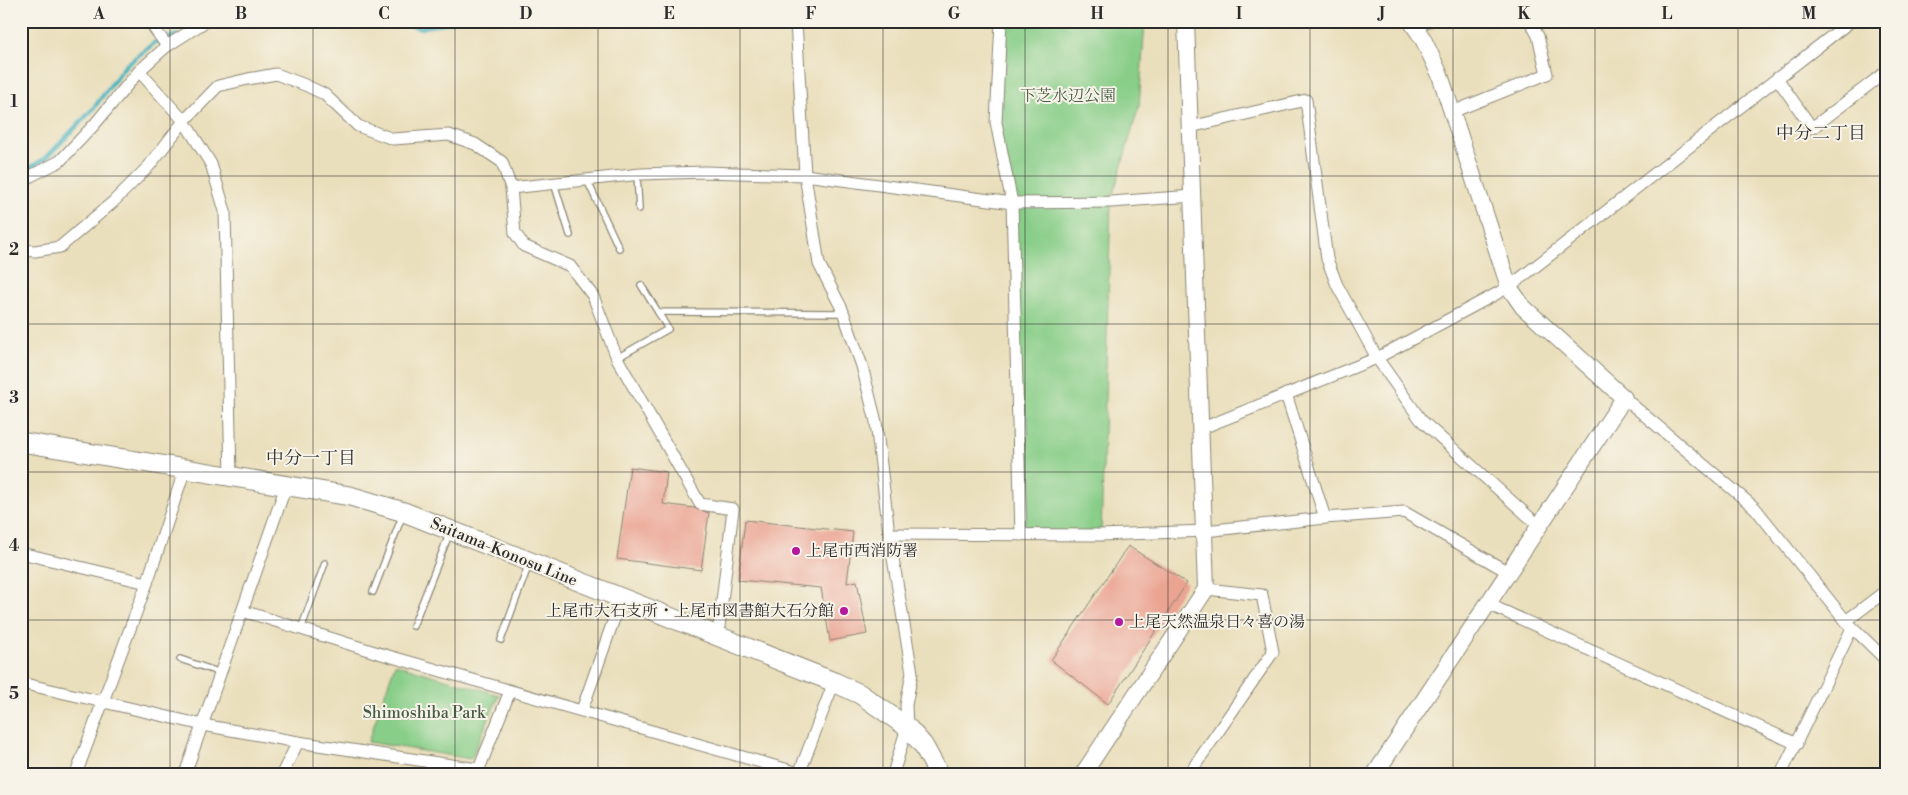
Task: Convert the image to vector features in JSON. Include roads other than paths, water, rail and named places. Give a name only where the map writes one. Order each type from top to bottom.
[{"type":"main road","name":"Saitama-Konosu Line","points":[[21,442],[350,496],[404,512],[621,599],[718,635],[860,694],[907,727],[923,745],[939,774]]},
{"type":"street","points":[[150,21],[167,46]]},
{"type":"street","points":[[21,181],[60,161],[94,125],[139,71],[167,46],[206,21]]},
{"type":"street","points":[[796,21],[804,175],[819,264],[843,312],[862,366],[876,422],[889,534],[912,672],[906,704],[907,727],[893,774]]},
{"type":"street","points":[[1001,21],[996,122],[1012,203],[1021,535]]},
{"type":"street","points":[[1083,774],[1206,589],[1186,21]]},
{"type":"street","points":[[1452,112],[1547,74],[1538,36],[1530,21]]},
{"type":"street","points":[[1200,428],[1377,358],[1509,287],[1851,21]]},
{"type":"street","points":[[1418,23],[1452,112],[1509,287],[1529,312],[1624,398],[1755,508],[1849,624],[1887,661]]},
{"type":"street","points":[[139,71],[184,121],[212,164],[225,211],[231,477]]},
{"type":"street","points":[[1777,78],[1812,128],[1887,71]]},
{"type":"street","points":[[21,250],[35,251],[60,247],[113,202],[149,166],[184,121],[218,86],[276,74],[324,94],[358,126],[393,139],[449,135],[475,144],[502,162],[511,188],[515,233],[524,246],[570,266],[593,296],[617,358],[700,504],[733,509],[718,635]]},
{"type":"street","points":[[1190,127],[1306,100],[1328,259],[1337,285],[1377,358],[1421,420],[1538,525]]},
{"type":"street","points":[[511,188],[637,174],[704,172],[804,175],[1012,203],[1110,202],[1192,196]]},
{"type":"street","points":[[1286,394],[1326,518]]},
{"type":"street","points":[[1375,774],[1538,525],[1624,398]]},
{"type":"street","points":[[76,774],[147,583],[185,469]]},
{"type":"street","points":[[186,774],[286,486]]},
{"type":"street","points":[[889,534],[1021,535],[1205,531],[1404,512],[1508,572]]},
{"type":"street","points":[[21,554],[147,583]]},
{"type":"street","points":[[1189,774],[1273,652],[1262,596],[1206,589]]},
{"type":"street","points":[[1781,774],[1797,744],[1849,624],[1887,590]]},
{"type":"street","points":[[582,710],[621,599]]},
{"type":"street","points":[[1488,604],[1797,744]]},
{"type":"street","points":[[243,611],[510,691],[799,773],[834,682]]},
{"type":"street","points":[[21,683],[203,725],[477,771],[510,691]]},
{"type":"street","points":[[283,772],[298,742]]},
{"type":"lane","points":[[637,174],[638,209]]},
{"type":"lane","points":[[588,180],[619,248]]},
{"type":"lane","points":[[554,183],[570,235]]},
{"type":"lane","points":[[617,358],[668,329],[641,285]]},
{"type":"lane","points":[[658,312],[843,312]]},
{"type":"lane","points":[[372,592],[404,512]]},
{"type":"lane","points":[[413,626],[451,530]]},
{"type":"lane","points":[[501,640],[530,562]]},
{"type":"lane","points":[[301,629],[324,563]]},
{"type":"lane","points":[[180,659],[221,673]]},
{"type":"waterway","points":[[207,25],[222,21]]},
{"type":"waterway","points":[[396,21],[420,28],[454,21]]},
{"type":"waterway","points":[[21,174],[47,157],[93,109],[125,66],[154,43],[176,35]]},
{"type":"place","name":"上尾市西消防署","points":[[796,551]]},
{"type":"place","name":"上尾市大石支所・上尾市図書館大石分館","points":[[844,611]]},
{"type":"place","name":"上尾天然温泉日々喜の湯","points":[[1119,622]]},
{"type":"district","name":"中分二丁目","points":[[1821,133]]},
{"type":"district","name":"中分一丁目","points":[[311,458]]},
{"type":"park label","name":"下芝水辺公園","points":[[1068,96]]},
{"type":"park label","name":"Shimoshiba Park","points":[[424,713]]}]
